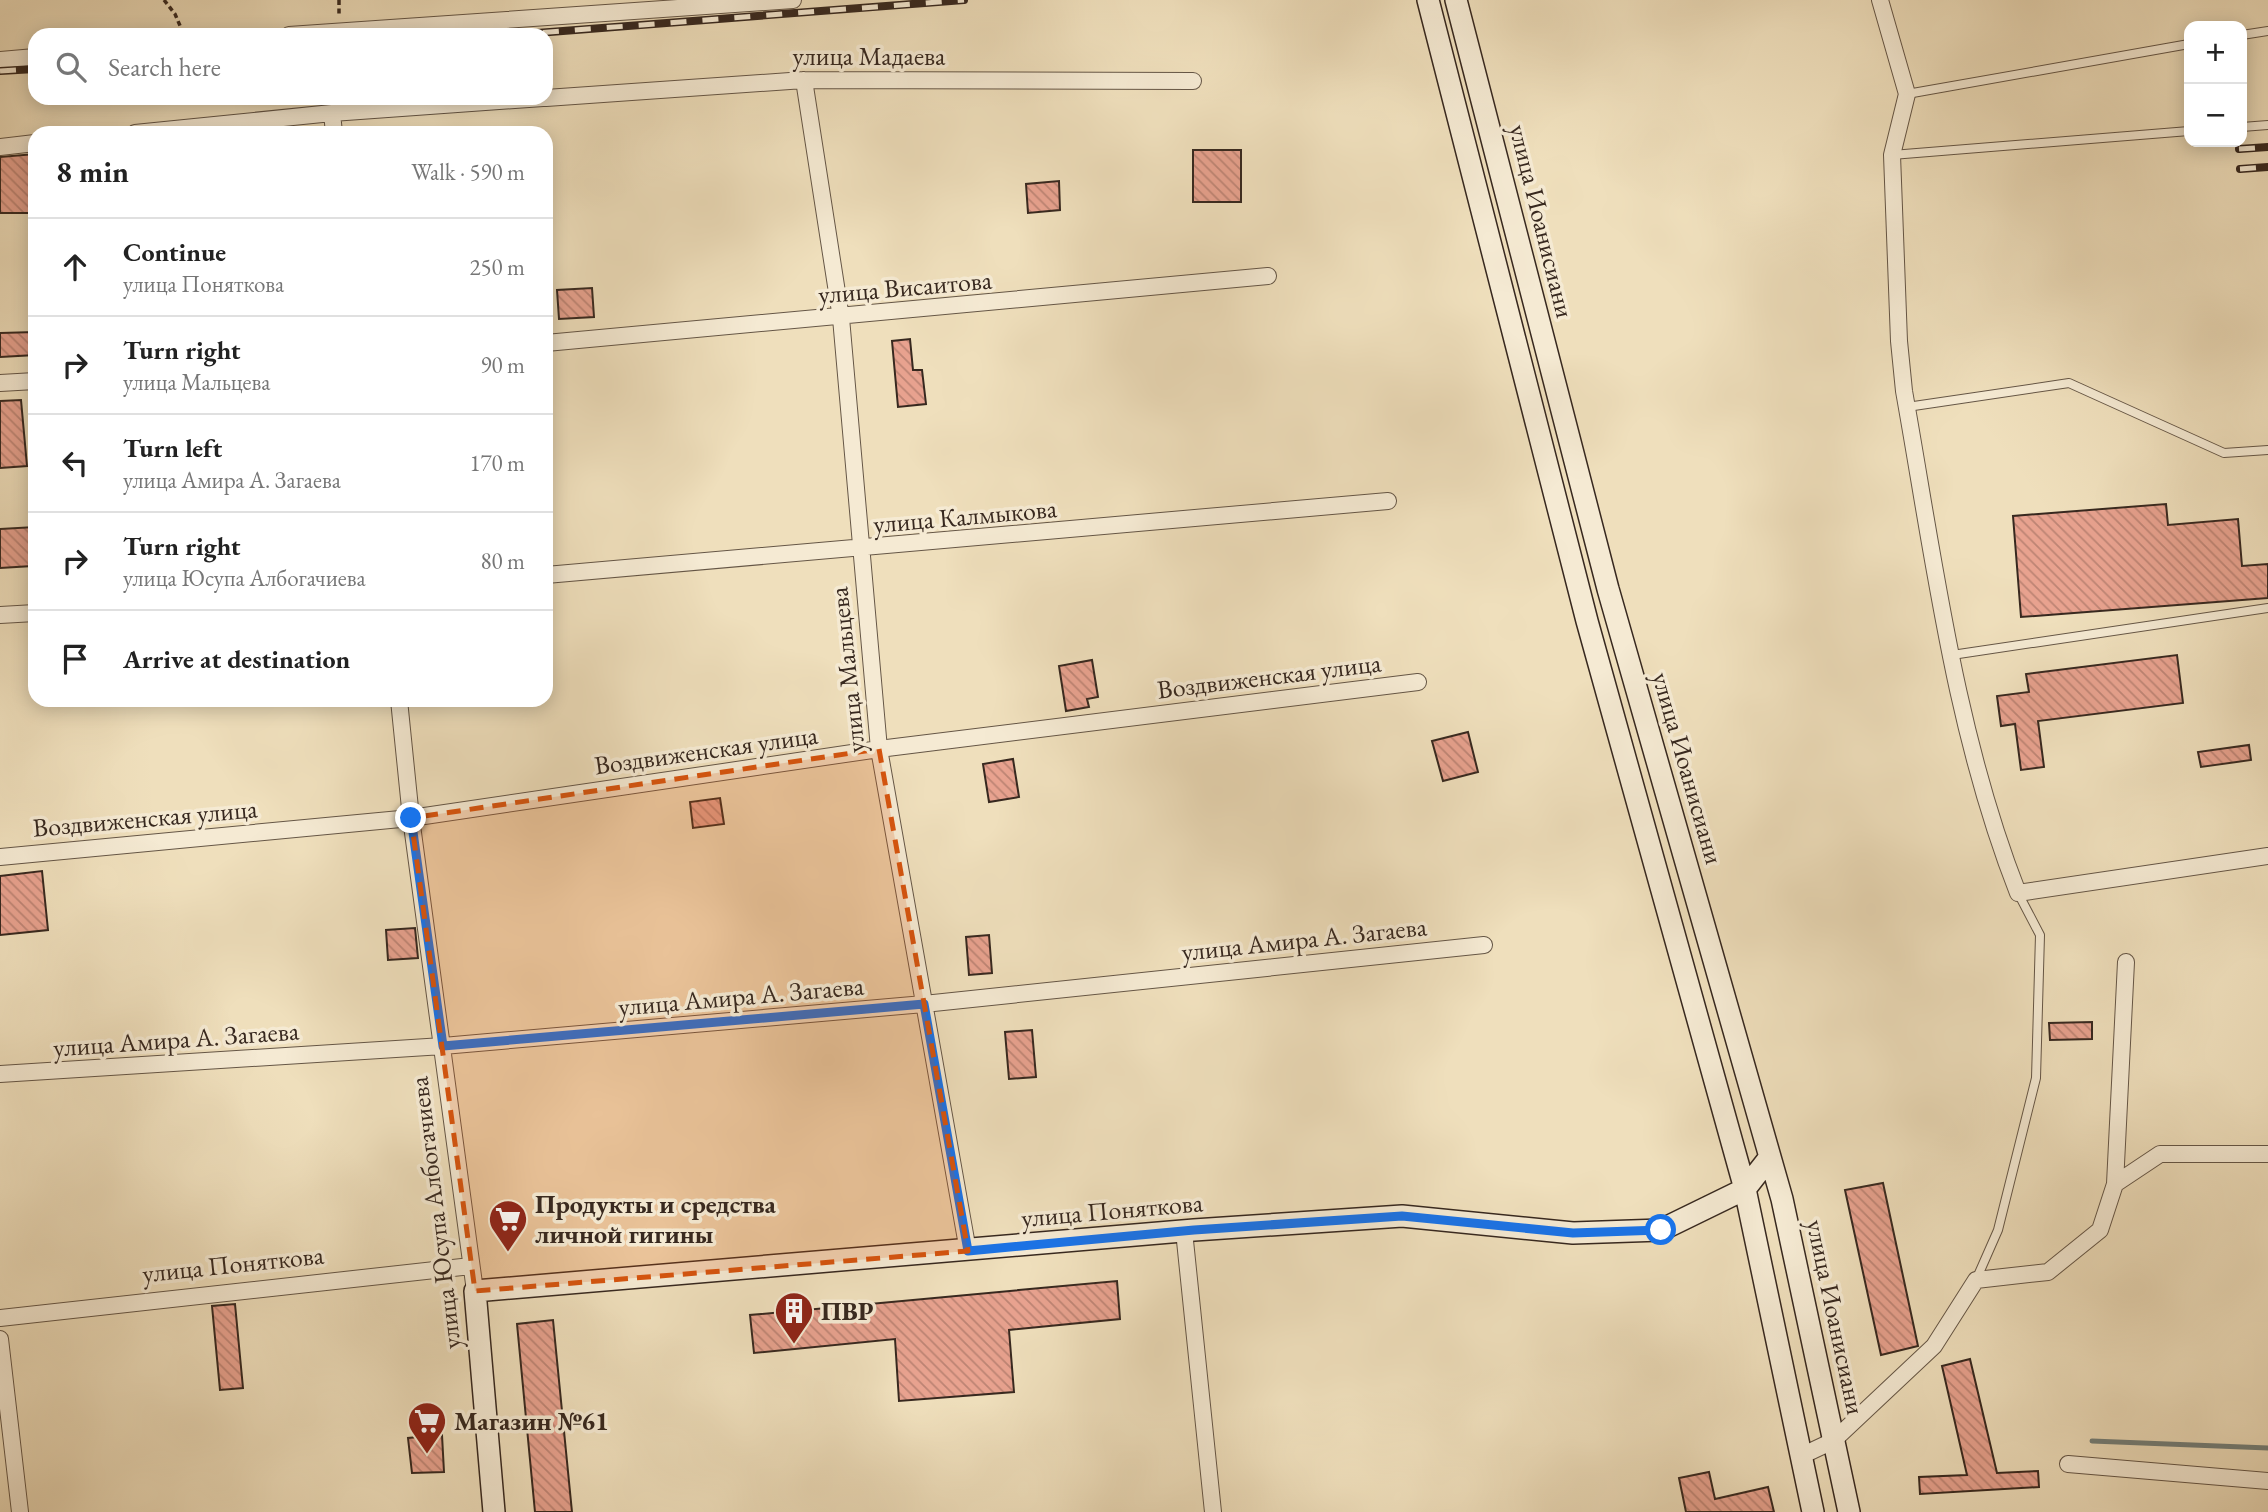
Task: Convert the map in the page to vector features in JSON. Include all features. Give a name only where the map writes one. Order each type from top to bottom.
[{"type":"main road","name":"улица Иоанисиани","points":[[1428,0],[1587,621],[1745,1189],[1813,1512]]},
{"type":"main road","name":"улица Иоанисиани","points":[[1455,0],[1608,589],[1782,1199],[1833,1441],[1851,1511]]},
{"type":"main road","points":[[1770,1157],[1745,1189],[1782,1199]]},
{"type":"main road","name":"улица Поняткова","points":[[475,1291],[1184,1231],[1402,1216],[1573,1233],[1661,1230],[1745,1189]]},
{"type":"main road","name":"улица Юсупа Албогачиева","points":[[475,1291],[494,1512]]},
{"type":"street","points":[[390,28],[793,0]]},
{"type":"street","points":[[1880,0],[1907,94],[1892,155],[1899,341],[1907,407],[1952,655],[1994,832],[2018,893],[2268,856]]},
{"type":"street","points":[[0,60],[28,58]]},
{"type":"street","name":"улица Мадаева","points":[[553,97],[804,80],[1193,81]]},
{"type":"street","name":"улица Мальцева","points":[[804,80],[841,317],[879,749],[968,1251]]},
{"type":"street","name":"улица Мадаева","points":[[204,126],[446,105]]},
{"type":"street","points":[[332,113],[333,126]]},
{"type":"street","points":[[0,147],[28,144]]},
{"type":"street","name":"улица Висаитова","points":[[553,341],[1268,276]]},
{"type":"street","points":[[0,383],[28,381]]},
{"type":"street","name":"улица Калмыкова","points":[[553,574],[860,550],[1388,501]]},
{"type":"street","points":[[0,615],[28,613]]},
{"type":"street","name":"Воздвиженская улица","points":[[0,856],[411,818],[879,749],[1418,682]]},
{"type":"street","name":"улица Юсупа Албогачиева","points":[[400,707],[411,818],[475,1291]]},
{"type":"street","name":"улица Амира А. Загаева","points":[[0,1074],[443,1046],[924,1004],[1484,945]]},
{"type":"street","points":[[1801,1456],[1833,1441],[1934,1346],[1976,1280],[2048,1272],[2100,1230],[2115,1184],[2126,962]]},
{"type":"street","points":[[2115,1184],[2160,1154],[2268,1154]]},
{"type":"street","points":[[1184,1231],[1213,1512]]},
{"type":"street","name":"улица Поняткова","points":[[0,1318],[471,1266]]},
{"type":"street","points":[[0,1339],[20,1512]]},
{"type":"street","points":[[2068,1464],[2268,1481]]},
{"type":"lane","points":[[2247,34],[2268,31]]},
{"type":"lane","points":[[1907,94],[2184,45]]},
{"type":"lane","points":[[2247,127],[2268,125]]},
{"type":"lane","points":[[1892,155],[2184,131]]},
{"type":"lane","points":[[1907,407],[2069,383],[2224,453],[2268,450]]},
{"type":"lane","points":[[1952,655],[2268,608]]},
{"type":"lane","points":[[1976,1280],[1998,1230],[2036,1078],[2040,935],[2018,893]]},
{"type":"path","points":[[164,0],[175,14],[181,28]]},
{"type":"highlighted area","points":[[879,749],[968,1251],[475,1291],[411,818]]},
{"type":"building","points":[[1193,150],[1241,150],[1241,202],[1193,202]]},
{"type":"building","points":[[28,155],[28,213],[0,213],[0,157]]},
{"type":"building","points":[[1059,181],[1060,210],[1028,213],[1026,184]]},
{"type":"building","points":[[592,288],[594,317],[559,319],[557,290]]},
{"type":"building","points":[[28,332],[28,355],[0,357],[0,333]]},
{"type":"building","points":[[910,339],[913,370],[922,370],[926,404],[898,407],[892,341]]},
{"type":"building","points":[[21,400],[27,466],[0,468],[0,401]]},
{"type":"building","points":[[2166,504],[2168,525],[2238,519],[2242,566],[2268,564],[2268,598],[2021,617],[2013,516]]},
{"type":"building","points":[[28,527],[28,566],[0,568],[0,529]]},
{"type":"building","points":[[2177,655],[2183,703],[2038,721],[2044,767],[2021,770],[2015,724],[2001,726],[1997,696],[2029,692],[2026,674]]},
{"type":"building","points":[[1092,660],[1098,697],[1087,699],[1089,707],[1066,711],[1059,666]]},
{"type":"building","points":[[1468,732],[1478,772],[1443,781],[1432,741]]},
{"type":"building","points":[[2249,745],[2251,760],[2201,767],[2198,752]]},
{"type":"building","points":[[1013,759],[1019,797],[989,802],[983,764]]},
{"type":"building","points":[[720,798],[724,824],[693,828],[690,802]]},
{"type":"building","points":[[42,871],[48,930],[0,935],[0,876]]},
{"type":"building","points":[[415,928],[418,958],[388,960],[386,930]]},
{"type":"building","points":[[989,935],[992,973],[969,975],[966,937]]},
{"type":"building","points":[[2092,1022],[2092,1039],[2050,1040],[2049,1023]]},
{"type":"building","points":[[1032,1030],[1036,1077],[1009,1079],[1005,1032]]},
{"type":"building","points":[[1883,1183],[1918,1346],[1881,1355],[1845,1190]]},
{"type":"building","name":"ПВР","points":[[1117,1281],[1120,1319],[1009,1330],[1014,1392],[899,1401],[895,1339],[754,1353],[750,1315]]},
{"type":"building","points":[[235,1304],[243,1388],[220,1390],[212,1306]]},
{"type":"building","points":[[553,1320],[572,1512],[535,1512],[517,1324]]},
{"type":"building","points":[[1970,1359],[1997,1473],[2038,1471],[2039,1487],[1920,1494],[1919,1477],[1967,1475],[1942,1366]]},
{"type":"building","name":"Магазин №61","points":[[442,1435],[444,1472],[412,1473],[408,1438]]},
{"type":"building","points":[[1709,1472],[1715,1499],[1768,1487],[1774,1512],[1686,1512],[1679,1478]]},
{"type":"waterway","points":[[2092,1441],[2268,1448]]},
{"type":"railway","points":[[553,32],[964,0]]},
{"type":"railway","points":[[0,71],[28,69]]},
{"type":"railway","points":[[2239,149],[2268,147]]},
{"type":"railway","points":[[2240,169],[2268,167]]},
{"type":"place","name":"Продукты и средства личной гигины","points":[[508,1253]]},
{"type":"place","name":"ПВР","points":[[794,1345]]},
{"type":"place","name":"Магазин №61","points":[[427,1455]]},
{"type":"route","points":[[411,818],[443,1046],[924,1004],[968,1251],[1194,1230],[1402,1216],[1573,1233],[1661,1230]]}]
